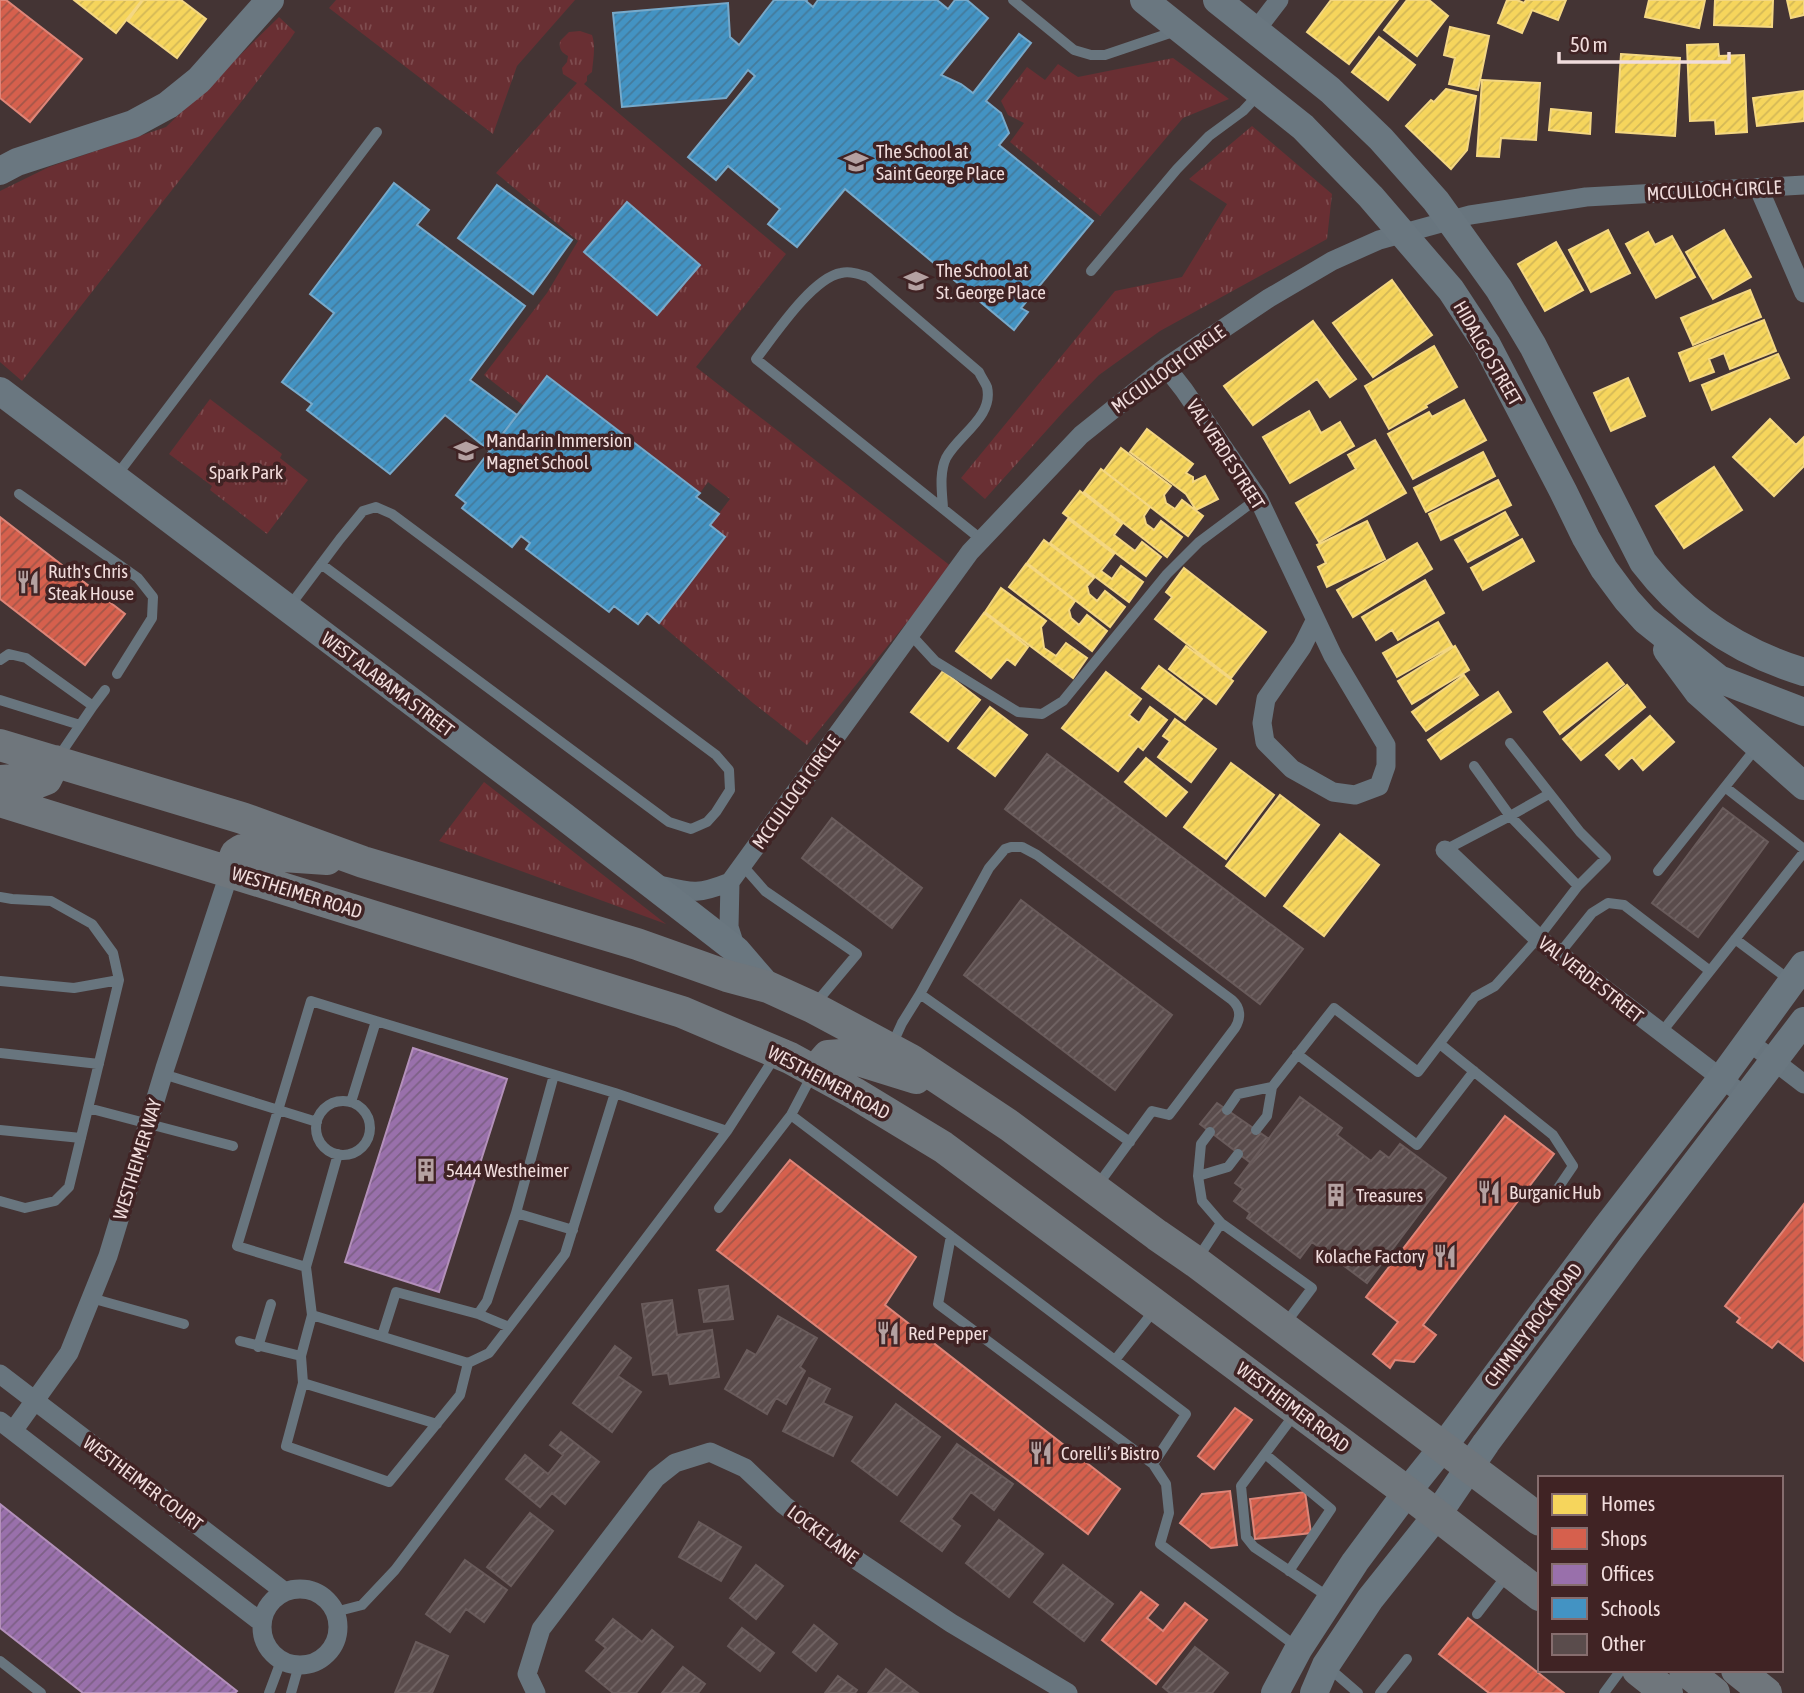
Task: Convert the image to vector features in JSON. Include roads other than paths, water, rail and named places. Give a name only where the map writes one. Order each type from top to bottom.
[{"type":"main road","points":[[0,745],[242,818],[363,862],[637,944],[727,976],[768,986],[812,1007],[911,1060],[1010,1126],[1538,1519]]},
{"type":"main road","points":[[0,781],[14,780],[33,784],[46,779],[55,761]]},
{"type":"main road","name":"WESTHEIMER ROAD","points":[[0,801],[682,1012],[778,1053],[854,1093],[943,1147],[1407,1492],[1538,1593]]},
{"type":"main road","points":[[230,871],[236,854],[242,850],[268,855],[363,862]]},
{"type":"main road","points":[[814,1072],[828,1056],[842,1055],[954,1089]]},
{"type":"main road","points":[[1641,1672],[1667,1693]]},
{"type":"main road","points":[[1688,1672],[1714,1693]]},
{"type":"main road","points":[[1740,1672],[1766,1693]]},
{"type":"street","name":"HIDALGO STREET","points":[[1144,0],[1303,127],[1371,197],[1451,290],[1487,345],[1604,569],[1645,620],[1719,679],[1804,712]]},
{"type":"street","name":"HIDALGO STREET","points":[[1217,0],[1330,90],[1381,139],[1436,201],[1499,289],[1527,337],[1633,544],[1655,578],[1679,603],[1738,645],[1773,663],[1804,672]]},
{"type":"street","points":[[1256,30],[1279,0]]},
{"type":"street","points":[[0,171],[17,162],[133,124],[169,105],[199,80],[262,3]]},
{"type":"street","name":"MCCULLOCH CIRCLE","points":[[730,882],[970,552],[1081,435],[1166,367],[1269,298],[1332,261],[1379,240],[1483,213],[1586,197],[1804,185]]},
{"type":"street","points":[[1759,189],[1804,293]]},
{"type":"street","name":"VAL VERDE STREET","points":[[1166,367],[1258,498],[1333,656],[1386,745],[1387,766],[1379,786],[1355,795],[1333,792],[1292,769],[1265,742],[1262,723],[1266,699],[1302,647],[1315,621]]},
{"type":"street","name":"WEST ALABAMA STREET","points":[[0,391],[651,883],[736,950],[768,986]]},
{"type":"street","points":[[1645,620],[1698,692],[1804,786]]},
{"type":"street","name":"VAL VERDE STREET","points":[[1445,850],[1538,938],[1746,1098]]},
{"type":"street","name":"WESTHEIMER WAY","points":[[6,1426],[35,1401],[69,1353],[108,1256],[163,1074],[230,871]]},
{"type":"street","points":[[651,883],[690,892],[706,891],[730,882],[729,927],[736,950]]},
{"type":"street","name":"CHIMNEY ROCK ROAD","points":[[1275,1693],[1330,1599],[1407,1492],[1721,1079],[1798,973]]},
{"type":"street","name":"CHIMNEY ROCK ROAD","points":[[1314,1693],[1326,1665],[1370,1599],[1437,1515],[1630,1249],[1804,1021]]},
{"type":"street","points":[[1748,1041],[1804,1084]]},
{"type":"street","name":"WESTHEIMER COURT","points":[[0,1374],[285,1592]]},
{"type":"street","name":"WESTHEIMER COURT","points":[[6,1426],[262,1623]]},
{"type":"street","name":"LOCKE LANE","points":[[536,1693],[527,1674],[541,1629],[656,1478],[676,1463],[710,1452],[745,1468],[785,1505],[870,1569],[951,1623],[1068,1693]]},
{"type":"street","points":[[308,1590],[328,1602],[335,1612],[337,1637],[323,1658],[312,1664],[290,1663],[272,1654],[266,1645],[262,1634],[264,1613],[276,1597],[285,1592],[308,1590]]},
{"type":"street","points":[[1299,1648],[1326,1665]]},
{"type":"lane","points":[[1013,0],[1074,50],[1091,55],[1105,55],[1181,29]]},
{"type":"lane","points":[[1090,271],[1177,169],[1209,136],[1243,111],[1261,93]]},
{"type":"lane","points":[[115,478],[377,132]]},
{"type":"lane","points":[[943,508],[943,466],[948,455],[983,413],[987,401],[987,387],[979,372],[868,277],[856,273],[841,273],[827,278],[798,306],[756,359],[982,540]]},
{"type":"lane","points":[[19,494],[138,578],[153,597],[152,618],[117,674]]},
{"type":"lane","points":[[911,635],[935,661],[1018,712],[1042,715],[1071,693],[1167,574],[1199,542],[1258,498]]},
{"type":"lane","points":[[288,608],[321,564],[363,511],[376,507],[392,514],[716,755],[729,770],[730,790],[707,822],[691,829],[669,822],[321,564]]},
{"type":"lane","points":[[0,660],[9,654],[26,658],[93,706]]},
{"type":"lane","points":[[55,761],[106,690]]},
{"type":"lane","points":[[0,700],[80,725]]},
{"type":"lane","points":[[1256,1130],[1266,1116],[1272,1087],[1334,1008],[1418,1072],[1475,997],[1495,986],[1538,938],[1578,887],[1606,858],[1580,832],[1510,743]]},
{"type":"lane","points":[[1658,871],[1758,745]]},
{"type":"lane","points":[[1474,766],[1510,816],[1578,887]]},
{"type":"lane","points":[[1661,1033],[1804,850],[1725,787]]},
{"type":"lane","points":[[1445,850],[1549,794]]},
{"type":"lane","points":[[890,1049],[989,868],[1008,847],[1028,850],[1232,1000],[1238,1008],[1239,1019],[1235,1028],[1169,1115],[1152,1111],[1095,1189]]},
{"type":"lane","points":[[743,866],[765,891],[857,954],[812,1007]]},
{"type":"lane","points":[[0,897],[51,901],[92,924],[113,953],[119,980],[69,1187],[55,1201],[25,1208],[0,1201]]},
{"type":"lane","points":[[1559,954],[1592,913],[1608,903],[1624,905],[1710,971]]},
{"type":"lane","points":[[1735,939],[1798,973]]},
{"type":"lane","points":[[0,981],[74,988],[119,980]]},
{"type":"lane","points":[[920,994],[1130,1142]]},
{"type":"lane","points":[[306,1267],[237,1246],[311,1001],[615,1093],[727,1131]]},
{"type":"lane","points":[[351,1102],[376,1021]]},
{"type":"lane","points":[[1440,1044],[1553,1135],[1573,1166],[1556,1191]]},
{"type":"lane","points":[[0,1053],[99,1065]]},
{"type":"lane","points":[[335,1612],[362,1605],[395,1570],[727,1131],[778,1053]]},
{"type":"lane","points":[[1297,1054],[1416,1145],[1474,1071]]},
{"type":"lane","points":[[719,1208],[791,1115],[814,1072]]},
{"type":"lane","points":[[163,1074],[317,1122]]},
{"type":"lane","points":[[478,1314],[487,1301],[516,1213],[554,1074]]},
{"type":"lane","points":[[1227,1110],[1238,1094],[1272,1087]]},
{"type":"lane","points":[[312,1315],[468,1363],[489,1353],[565,1254],[615,1093]]},
{"type":"lane","points":[[351,1102],[359,1106],[369,1121],[368,1139],[356,1152],[338,1154],[323,1146],[316,1130],[317,1122],[320,1114],[333,1103],[351,1102]]},
{"type":"lane","points":[[88,1108],[233,1146]]},
{"type":"lane","points":[[791,1115],[1186,1414],[1153,1464]]},
{"type":"lane","points":[[0,1130],[81,1138]]},
{"type":"lane","points":[[1210,1132],[1201,1144],[1198,1176],[1202,1201],[1222,1223],[1312,1288],[1283,1327]]},
{"type":"lane","points":[[338,1154],[306,1267],[312,1315],[300,1356],[303,1382],[286,1446],[389,1482],[460,1395],[468,1363]]},
{"type":"lane","points":[[1198,1176],[1228,1167],[1238,1154]]},
{"type":"lane","points":[[516,1213],[573,1230]]},
{"type":"lane","points":[[1196,1262],[1222,1223]]},
{"type":"lane","points":[[951,1236],[938,1304],[1153,1464],[1166,1485],[1169,1513],[1160,1544],[1299,1648]]},
{"type":"lane","points":[[382,1336],[396,1292],[478,1314],[509,1327]]},
{"type":"lane","points":[[91,1298],[184,1324]]},
{"type":"lane","points":[[258,1347],[271,1304]]},
{"type":"lane","points":[[1115,1360],[1157,1306]]},
{"type":"lane","points":[[240,1341],[300,1356]]},
{"type":"lane","points":[[303,1382],[437,1424]]},
{"type":"lane","points":[[1298,1411],[1241,1486],[1246,1537],[1254,1547],[1330,1599]]},
{"type":"lane","points":[[1265,1454],[1331,1509],[1289,1571]]},
{"type":"lane","points":[[1477,1614],[1510,1572]]},
{"type":"lane","points":[[1380,1693],[1407,1659]]},
{"type":"lane","points":[[0,1661],[41,1693]]},
{"type":"lane","points":[[269,1693],[290,1663]]},
{"type":"lane","points":[[290,1663],[290,1693]]},
{"type":"lane","points":[[1326,1665],[1358,1693]]},
{"type":"lane","points":[[1604,1693],[1620,1672]]},
{"type":"place","name":"The School at Saint George Place","points":[[856,162]]},
{"type":"place","name":"The School at St. George Place","points":[[916,281]]},
{"type":"place","name":"Mandarin Immersion Magnet School","points":[[466,451]]},
{"type":"place","name":"Ruth's Chris Steak House","points":[[28,582]]},
{"type":"place","name":"5444 Westheimer","points":[[426,1170]]},
{"type":"place","name":"Burganic Hub","points":[[1489,1192]]},
{"type":"place","name":"Treasures","points":[[1336,1195]]},
{"type":"place","name":"Kolache Factory","points":[[1445,1256]]},
{"type":"place","name":"Red Pepper","points":[[888,1333]]},
{"type":"place","name":"Corelli’s Bistro","points":[[1041,1453]]},
{"type":"park label","name":"Spark Park","points":[[246,472]]}]
